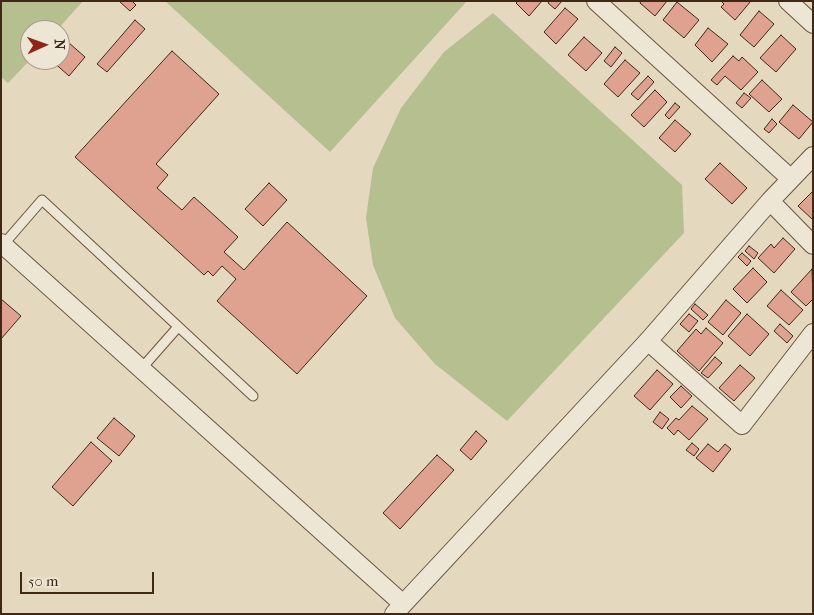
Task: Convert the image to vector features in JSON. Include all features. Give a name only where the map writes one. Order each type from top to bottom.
[{"type":"street","points":[[596,1],[791,179]]},
{"type":"street","points":[[788,1],[813,24]]},
{"type":"street","points":[[2,244],[141,369],[398,609],[648,341],[770,201],[813,156]]},
{"type":"street","points":[[770,201],[813,245]]},
{"type":"street","points":[[648,341],[742,425],[813,333]]},
{"type":"lane","points":[[2,244],[42,200],[253,396]]},
{"type":"lane","points":[[141,369],[178,327]]},
{"type":"green space","points":[[1,1],[83,1],[66,20],[20,20],[20,70],[8,83],[1,77]]},
{"type":"green space","points":[[165,1],[467,1],[330,152]]},
{"type":"green space","points":[[493,13],[682,185],[684,233],[507,421],[435,364],[395,318],[373,265],[366,218],[373,168],[401,108],[444,52]]},
{"type":"building","points":[[119,1],[132,1],[136,5],[130,11]]},
{"type":"building","points":[[518,1],[542,1],[529,16],[516,3]]},
{"type":"building","points":[[549,1],[562,1],[555,9],[548,3]]},
{"type":"building","points":[[641,1],[667,1],[655,16],[640,3]]},
{"type":"building","points":[[721,1],[751,1],[735,20],[721,7],[724,4]]},
{"type":"building","points":[[677,2],[699,20],[684,38],[663,20]]},
{"type":"building","points":[[565,8],[578,19],[556,44],[544,32]]},
{"type":"building","points":[[759,11],[774,24],[754,47],[740,35]]},
{"type":"building","points":[[135,20],[145,29],[107,72],[97,64]]},
{"type":"building","points":[[708,28],[728,44],[712,62],[695,45]]},
{"type":"building","points":[[781,35],[796,49],[776,72],[760,58]]},
{"type":"building","points":[[584,37],[602,53],[586,71],[568,55]]},
{"type":"building","points":[[70,44],[85,57],[69,76],[62,70],[70,70]]},
{"type":"building","points":[[615,47],[622,53],[611,67],[604,61]]},
{"type":"building","points":[[172,51],[219,94],[156,164],[168,175],[157,188],[182,210],[194,197],[238,237],[224,252],[244,270],[287,222],[367,296],[297,374],[217,301],[236,279],[222,266],[213,276],[208,271],[204,275],[75,157]]},
{"type":"building","points":[[733,56],[739,61],[742,57],[758,72],[741,90],[725,76],[717,85],[711,80]]},
{"type":"building","points":[[625,60],[640,73],[618,97],[604,84]]},
{"type":"building","points":[[648,76],[654,82],[638,100],[631,94]]},
{"type":"building","points":[[762,80],[782,99],[769,112],[749,94]]},
{"type":"building","points":[[655,90],[667,102],[644,127],[631,115]]},
{"type":"building","points":[[744,93],[751,98],[742,108],[736,103]]},
{"type":"building","points":[[675,103],[680,107],[669,119],[665,115]]},
{"type":"building","points":[[793,105],[813,122],[799,139],[779,122]]},
{"type":"building","points":[[772,119],[777,124],[769,133],[764,129]]},
{"type":"building","points":[[675,120],[691,134],[675,152],[659,138]]},
{"type":"building","points":[[720,163],[747,188],[732,204],[705,179]]},
{"type":"building","points":[[269,183],[287,200],[263,226],[245,209]]},
{"type":"building","points":[[813,191],[813,219],[812,219],[798,206]]},
{"type":"building","points":[[783,238],[795,249],[774,273],[758,258],[771,244],[774,248]]},
{"type":"building","points":[[749,246],[758,253],[754,259],[745,251]]},
{"type":"building","points":[[742,253],[751,261],[747,266],[738,257]]},
{"type":"building","points":[[753,268],[767,282],[747,303],[733,289]]},
{"type":"building","points":[[812,269],[813,299],[806,306],[791,292]]},
{"type":"building","points":[[781,290],[803,310],[789,325],[767,306]]},
{"type":"building","points":[[1,299],[21,316],[1,339]]},
{"type":"building","points":[[726,300],[741,313],[723,335],[708,322]]},
{"type":"building","points":[[695,304],[708,315],[703,320],[691,309]]},
{"type":"building","points":[[689,314],[698,321],[689,332],[680,324]]},
{"type":"building","points":[[747,314],[769,334],[750,356],[728,336]]},
{"type":"building","points":[[780,324],[793,336],[787,343],[774,331]]},
{"type":"building","points":[[706,328],[723,343],[699,371],[677,351],[696,329],[701,334]]},
{"type":"building","points":[[715,357],[722,363],[708,378],[701,373]]},
{"type":"building","points":[[740,365],[755,378],[734,401],[719,388]]},
{"type":"building","points":[[657,370],[673,384],[650,410],[634,396]]},
{"type":"building","points":[[681,386],[692,396],[681,408],[670,397]]},
{"type":"building","points":[[692,406],[708,419],[689,440],[678,430],[674,435],[667,428],[676,418],[679,420]]},
{"type":"building","points":[[660,412],[669,419],[662,429],[653,422]]},
{"type":"building","points":[[114,418],[135,436],[119,456],[97,438]]},
{"type":"building","points":[[476,431],[487,441],[471,460],[460,450]]},
{"type":"building","points":[[91,442],[112,461],[73,506],[52,487]]},
{"type":"building","points":[[692,443],[699,449],[694,456],[686,450]]},
{"type":"building","points":[[708,444],[718,452],[725,444],[731,449],[713,472],[696,458]]},
{"type":"building","points":[[437,455],[454,470],[400,529],[383,513]]}]
